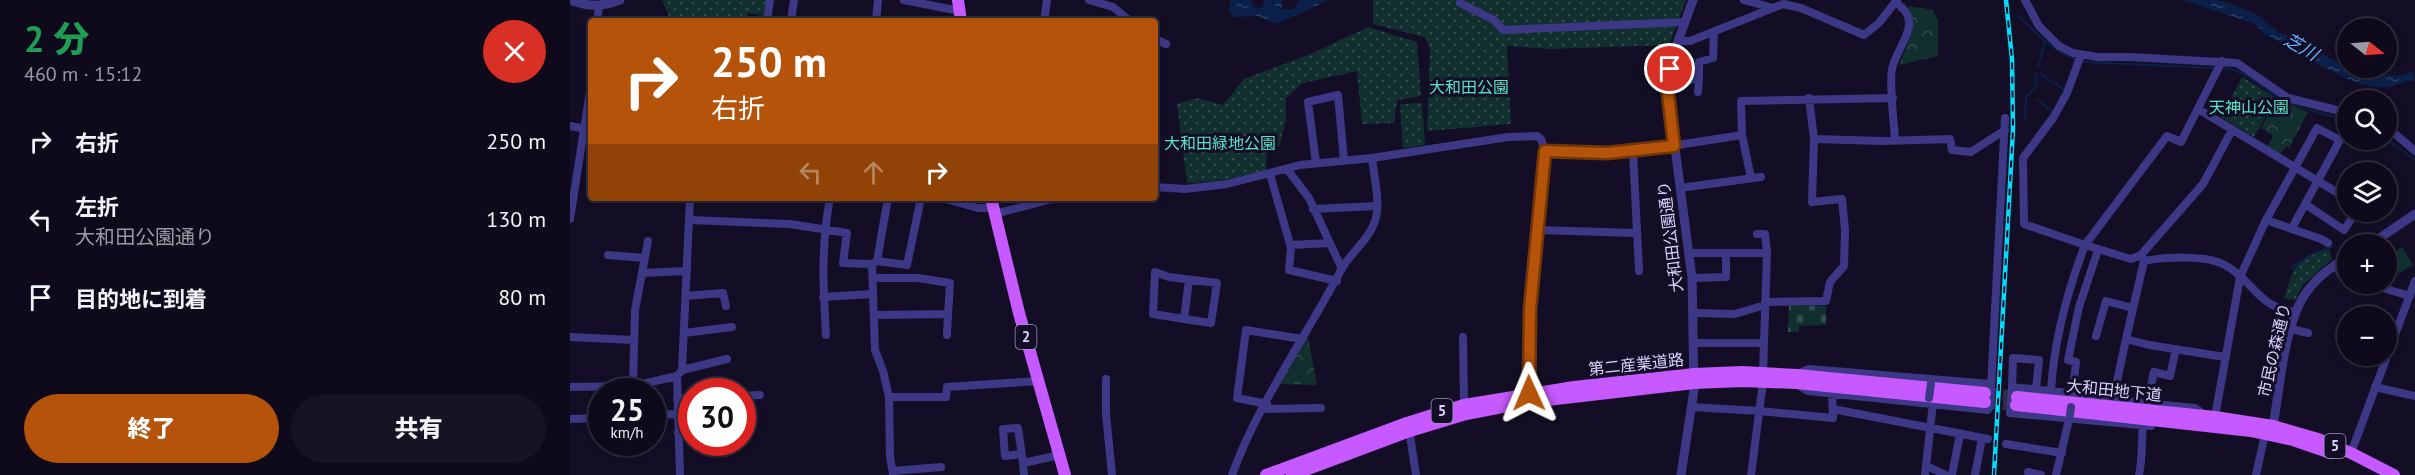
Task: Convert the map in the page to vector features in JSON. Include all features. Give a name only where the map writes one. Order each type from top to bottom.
[{"type":"main road","name":"2","points":[[992,207],[1065,475]]},
{"type":"main road","name":"第二産業道路","points":[[1292,475],[1464,405],[1529,393],[1694,379],[1763,377],[1987,393]]},
{"type":"main road","name":"第二産業道路","points":[[1266,475],[1408,427],[1510,405],[1694,379]]},
{"type":"main road","name":"大和田地下道","points":[[2015,396],[2209,420]]},
{"type":"main road","name":"5","points":[[2209,420],[2318,439],[2352,453],[2394,475]]},
{"type":"main road","name":"5","points":[[2270,431],[2349,460],[2378,475]]},
{"type":"street","points":[[570,0],[599,7],[620,0]]},
{"type":"street","points":[[767,18],[770,0]]},
{"type":"street","points":[[791,18],[794,0]]},
{"type":"street","points":[[876,18],[878,0]]},
{"type":"street","points":[[904,0],[960,11]]},
{"type":"street","points":[[1044,18],[1047,0]]},
{"type":"street","points":[[1089,0],[1113,7],[1126,18]]},
{"type":"street","name":"大和田公園通り","points":[[1681,475],[1694,379],[1692,278],[1669,106],[1668,81],[1678,41],[1693,0]]},
{"type":"street","points":[[1744,0],[1773,8]]},
{"type":"street","points":[[2025,0],[2039,26],[2059,46],[2081,56],[2237,63],[2288,98],[2337,110]]},
{"type":"street","points":[[1678,41],[1690,41],[1783,4],[1802,8],[1864,35],[1879,23],[1896,1],[1903,7],[1910,22],[1909,30],[1892,70],[1895,140]]},
{"type":"street","points":[[1460,3],[1494,20],[1503,30],[1685,22]]},
{"type":"street","points":[[597,18],[599,7]]},
{"type":"street","points":[[1698,92],[1699,62],[1713,58],[1714,32]]},
{"type":"street","points":[[1158,40],[1166,44]]},
{"type":"street","points":[[2081,56],[2067,93],[2053,118],[2023,158],[2024,224],[2131,259],[2177,257],[2223,264],[2240,277],[2267,304],[2279,310],[2296,312]]},
{"type":"street","points":[[2051,391],[2054,361],[2070,284],[2085,245],[2168,136],[2181,142],[2222,62]]},
{"type":"street","points":[[1668,81],[1699,79]]},
{"type":"street","points":[[1316,163],[1308,102],[1338,95],[1344,161]]},
{"type":"street","points":[[1693,313],[1735,314],[1765,304],[1826,301],[1830,282],[1844,266],[1845,230],[1842,199],[1812,202],[1814,139],[1809,98]]},
{"type":"street","points":[[1751,178],[1742,135],[1741,101],[1893,98]]},
{"type":"street","points":[[2198,110],[2337,192]]},
{"type":"street","points":[[1931,382],[1809,369],[1797,379],[1808,391],[1930,401],[1988,410],[1987,393],[2005,118]]},
{"type":"street","points":[[570,126],[587,130],[572,187],[570,213]]},
{"type":"street","points":[[2036,389],[2039,360],[2013,358],[2015,396],[2010,413],[2070,416],[2191,430],[2209,420],[2225,357],[2240,277],[2266,220],[2317,128],[2340,140],[2292,228]]},
{"type":"street","points":[[1814,139],[1950,139],[1952,150],[1971,152],[2005,130]]},
{"type":"street","points":[[2113,400],[2143,258],[2203,184],[2232,130]]},
{"type":"street","points":[[1545,151],[1585,154],[1633,152],[1742,135]]},
{"type":"street","points":[[2397,135],[2415,151]]},
{"type":"street","points":[[1158,187],[1185,189],[1227,184],[1316,163],[1372,158],[1508,137],[1537,136],[1541,139],[1545,151],[1530,309],[1529,393]]},
{"type":"street","points":[[1633,152],[1638,271]]},
{"type":"street","points":[[1232,475],[1265,406],[1337,281],[1341,269],[1375,223],[1377,206],[1372,158]]},
{"type":"street","points":[[1287,169],[1314,209],[1341,269]]},
{"type":"street","points":[[1270,174],[1290,245],[1289,270],[1337,281]]},
{"type":"street","points":[[1680,188],[1761,177]]},
{"type":"street","points":[[678,433],[677,399],[684,333],[690,201]]},
{"type":"street","points":[[826,334],[822,262],[824,229],[829,201]]},
{"type":"street","points":[[887,201],[874,263],[873,294],[876,350],[889,397],[893,473],[941,467]]},
{"type":"street","points":[[689,220],[759,222],[847,233],[843,263],[907,265],[920,201]]},
{"type":"street","points":[[953,201],[978,208],[1035,201]]},
{"type":"street","points":[[2305,204],[2344,230],[2349,222]]},
{"type":"street","points":[[1314,209],[1377,206]]},
{"type":"street","points":[[2385,234],[2415,214]]},
{"type":"street","points":[[2266,220],[2328,243]]},
{"type":"street","points":[[1537,230],[1636,233]]},
{"type":"street","points":[[1751,475],[1763,377],[1767,253],[1765,234],[1757,234]]},
{"type":"street","points":[[633,378],[634,310],[648,241]]},
{"type":"street","points":[[1290,245],[1330,243]]},
{"type":"street","points":[[2056,475],[2070,416],[2076,362],[2068,360],[2079,307],[2098,250]]},
{"type":"street","points":[[1690,253],[1767,253]]},
{"type":"street","points":[[1692,278],[1726,278],[1726,253]]},
{"type":"street","points":[[608,255],[644,258]]},
{"type":"street","name":"市民の森通り","points":[[2270,431],[2296,312],[2310,287],[2336,264]]},
{"type":"street","points":[[642,273],[687,272]]},
{"type":"street","points":[[1155,272],[1168,277],[1217,283],[1211,323],[1184,319],[1153,314],[1155,272]]},
{"type":"street","points":[[873,278],[918,278],[950,284],[947,335]]},
{"type":"street","points":[[1184,319],[1190,279]]},
{"type":"street","points":[[2352,453],[2415,281]]},
{"type":"street","points":[[2397,292],[2410,296]]},
{"type":"street","points":[[686,296],[723,294],[726,306]]},
{"type":"street","points":[[823,297],[873,294]]},
{"type":"street","points":[[2096,336],[2106,301],[2133,308]]},
{"type":"street","points":[[874,315],[948,314]]},
{"type":"street","points":[[684,333],[732,327]]},
{"type":"street","points":[[2291,329],[2308,333]]},
{"type":"street","points":[[1302,339],[1246,330],[1237,398],[1265,406],[1321,408]]},
{"type":"street","points":[[570,337],[634,340]]},
{"type":"street","points":[[1463,337],[1464,405]]},
{"type":"street","points":[[2126,339],[2225,357]]},
{"type":"street","points":[[1693,343],[1764,343]]},
{"type":"street","points":[[2147,403],[2154,372],[2170,376],[2176,349]]},
{"type":"street","points":[[662,378],[727,359]]},
{"type":"street","points":[[1925,475],[1932,429],[1930,401],[1931,382],[1934,378],[1987,393]]},
{"type":"street","points":[[1106,379],[1106,414],[1112,475]]},
{"type":"street","points":[[889,397],[946,397],[947,387],[1039,381]]},
{"type":"street","points":[[570,387],[588,387]]},
{"type":"street","points":[[2375,387],[2415,396]]},
{"type":"street","points":[[2015,396],[2036,389],[2068,393],[2072,397],[2195,408],[2209,420]]},
{"type":"street","points":[[1691,407],[1833,418],[1832,394]]},
{"type":"street","points":[[756,395],[760,395]]},
{"type":"street","points":[[1833,410],[1985,439],[1975,475]]},
{"type":"street","points":[[666,414],[677,414]]},
{"type":"street","points":[[570,419],[588,418]]},
{"type":"street","points":[[2139,475],[2144,452],[2141,444],[2143,425]]},
{"type":"street","points":[[1408,427],[1416,475]]},
{"type":"street","points":[[2256,475],[2270,431]]},
{"type":"street","points":[[1952,475],[1960,434]]},
{"type":"street","points":[[2006,444],[2062,453]]},
{"type":"street","points":[[1024,475],[1022,459],[1060,455]]},
{"type":"street","points":[[679,456],[680,475]]},
{"type":"street","points":[[1927,466],[1946,475]]},
{"type":"street","points":[[2028,472],[2041,475]]},
{"type":"green space","points":[[662,0],[767,0],[765,16],[748,13],[747,18],[670,18]]},
{"type":"green space","name":"大和田公園","points":[[1373,0],[1686,0],[1669,45],[1551,49],[1507,46],[1511,124],[1427,131],[1430,50],[1425,37],[1373,24]]},
{"type":"green space","points":[[1908,6],[1933,10],[1938,20],[1938,56],[1899,65],[1910,37],[1911,23]]},
{"type":"green space","name":"大和田緑地公園","points":[[1368,27],[1417,42],[1421,96],[1397,100],[1394,123],[1362,124],[1357,71],[1303,83],[1286,98],[1286,119],[1279,147],[1267,149],[1266,170],[1225,180],[1187,183],[1177,104],[1198,98],[1223,105],[1244,79],[1311,54]]},
{"type":"green space","name":"天神山公園","points":[[2242,77],[2276,98],[2254,137],[2221,117]]},
{"type":"green space","points":[[2277,99],[2308,112],[2289,148],[2286,146],[2280,154],[2267,147],[2273,136],[2261,128]]},
{"type":"green space","points":[[1422,103],[1425,145],[1403,148],[1400,104]]},
{"type":"green space","points":[[2402,247],[2413,265],[2397,275],[2397,250]]},
{"type":"green space","points":[[2329,249],[2332,259],[2303,285],[2295,300],[2284,298],[2297,265],[2317,252]]},
{"type":"green space","points":[[1789,305],[1826,306],[1826,325],[1799,326],[1799,332],[1788,332]]},
{"type":"green space","points":[[1305,338],[1308,338],[1317,385],[1280,384]]},
{"type":"water","points":[[1231,0],[1251,0],[1254,7],[1262,8],[1265,0],[1282,0],[1282,9],[1292,10],[1300,0],[1329,0],[1277,24],[1257,16],[1233,17],[1229,9]]},
{"type":"water","name":"芝川","points":[[2182,0],[2218,0],[2258,15],[2279,33],[2289,35],[2315,53],[2323,54],[2337,61],[2337,74],[2266,35],[2255,24]]},
{"type":"water","points":[[2413,71],[2415,81],[2405,81],[2404,84],[2386,87],[2369,86],[2346,78],[2397,78],[2397,76]]},
{"type":"waterway","points":[[2018,16],[2056,49],[2084,62],[2215,68]]},
{"type":"waterway","points":[[2038,68],[2045,42]]},
{"type":"waterway","points":[[2221,68],[2238,72],[2291,103],[2337,118]]},
{"type":"waterway","points":[[2025,118],[2026,98],[2037,84],[2035,82],[2037,74]]},
{"type":"waterway","points":[[2042,75],[2065,90]]},
{"type":"waterway","points":[[2037,100],[2054,112]]},
{"type":"waterway","points":[[2040,129],[2049,117]]},
{"type":"waterway","points":[[2397,147],[2415,160]]},
{"type":"waterway","points":[[2291,268],[2310,255],[2331,247]]},
{"type":"tunnel","points":[[1985,393],[2017,397]]},
{"type":"tunnel","points":[[1985,402],[2016,405]]},
{"type":"railway","points":[[1994,475],[2013,129],[2012,59],[2006,0]]},
{"type":"route","points":[[1529,393],[1530,309],[1545,151],[1585,154],[1633,152],[1674,146],[1668,93],[1670,69]]}]
